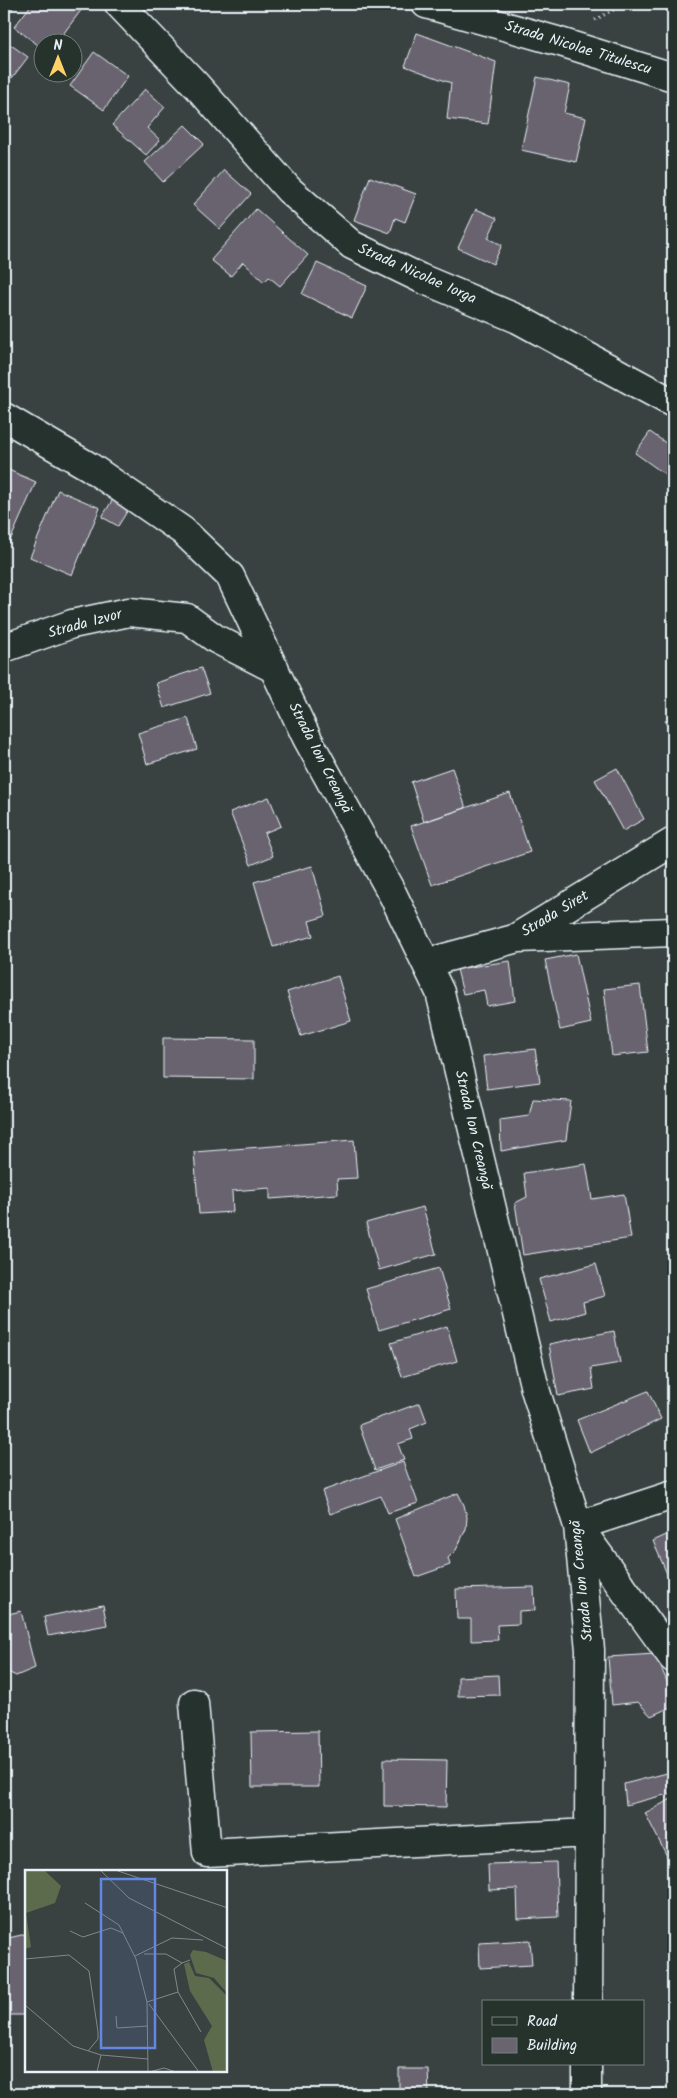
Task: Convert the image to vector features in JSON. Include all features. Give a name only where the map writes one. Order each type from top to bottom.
[{"type":"street","name":"Strada Nicolae Iorga","points":[[119,4],[197,86],[289,190],[352,245],[420,278],[518,319],[673,403]]},
{"type":"street","name":"Strada Nicolae Titulescu","points":[[426,4],[557,40],[673,77]]},
{"type":"street","name":"Strada Ion Creangă","points":[[4,417],[90,468],[183,531],[230,576],[307,738],[393,896],[440,992],[535,1389],[578,1526],[590,1650],[588,2000]]},
{"type":"street","name":"Strada Izvor","points":[[4,648],[72,624],[129,612],[187,618],[216,639],[275,669]]},
{"type":"street","name":"Strada Siret","points":[[426,962],[514,938],[673,842]]},
{"type":"street","points":[[514,938],[673,932]]},
{"type":"street","points":[[673,1495],[578,1526],[673,1658]]},
{"type":"street","points":[[194,1704],[207,1853],[589,1833]]},
{"type":"street","points":[[587,2066],[587,2094]]},
{"type":"building","points":[[4,4],[16,4],[4,19]]},
{"type":"building","points":[[32,4],[74,4],[82,9],[65,32],[32,32],[32,40],[14,27]]},
{"type":"building","points":[[417,33],[496,62],[488,124],[447,119],[451,83],[405,66]]},
{"type":"building","points":[[4,40],[28,57],[12,78],[4,72]]},
{"type":"building","points":[[94,52],[128,76],[104,110],[70,86],[73,82],[82,82],[82,69]]},
{"type":"building","points":[[537,77],[570,85],[564,113],[586,118],[576,162],[521,150]]},
{"type":"building","points":[[145,89],[165,107],[147,128],[160,140],[146,155],[112,125]]},
{"type":"building","points":[[185,125],[204,144],[163,182],[145,162]]},
{"type":"building","points":[[224,170],[251,194],[220,229],[193,205]]},
{"type":"building","points":[[370,177],[416,194],[405,222],[395,218],[390,233],[354,220]]},
{"type":"building","points":[[256,209],[308,255],[280,286],[269,277],[264,282],[243,262],[231,276],[211,260]]},
{"type":"building","points":[[476,209],[497,218],[488,238],[502,245],[493,264],[458,248]]},
{"type":"building","points":[[317,263],[367,286],[352,318],[302,294]]},
{"type":"building","points":[[650,432],[673,448],[673,480],[635,453]]},
{"type":"building","points":[[4,468],[36,482],[9,543],[4,541]]},
{"type":"building","points":[[58,490],[100,508],[72,575],[30,557]]},
{"type":"building","points":[[115,496],[131,505],[118,526],[102,517]]},
{"type":"building","points":[[201,668],[210,693],[164,708],[156,683]]},
{"type":"building","points":[[673,717],[673,738],[665,721]]},
{"type":"building","points":[[188,718],[197,749],[147,764],[138,733]]},
{"type":"building","points":[[452,768],[466,808],[424,822],[411,782]]},
{"type":"building","points":[[617,768],[644,819],[623,831],[595,780]]},
{"type":"building","points":[[510,793],[530,852],[432,885],[411,826]]},
{"type":"building","points":[[269,797],[281,826],[264,833],[273,856],[251,865],[230,812]]},
{"type":"building","points":[[312,866],[326,916],[309,921],[313,936],[273,947],[254,882]]},
{"type":"building","points":[[576,954],[591,1023],[560,1030],[545,960]]},
{"type":"building","points":[[510,961],[515,1001],[487,1006],[484,990],[463,994],[457,969]]},
{"type":"building","points":[[338,976],[351,1021],[301,1036],[287,992]]},
{"type":"building","points":[[640,985],[648,1052],[612,1056],[604,989]]},
{"type":"building","points":[[163,1038],[254,1039],[254,1079],[163,1078]]},
{"type":"building","points":[[535,1049],[540,1082],[487,1089],[483,1056]]},
{"type":"building","points":[[533,1099],[571,1101],[566,1140],[501,1151],[500,1120],[529,1116]]},
{"type":"building","points":[[354,1140],[357,1178],[337,1179],[338,1194],[270,1199],[270,1188],[232,1191],[233,1212],[199,1214],[194,1152]]},
{"type":"building","points":[[586,1164],[592,1199],[624,1194],[631,1238],[523,1255],[515,1203],[527,1197],[524,1173]]},
{"type":"building","points":[[423,1207],[436,1254],[379,1270],[366,1223]]},
{"type":"building","points":[[596,1264],[605,1296],[583,1302],[585,1312],[551,1322],[539,1279]]},
{"type":"building","points":[[439,1268],[451,1309],[379,1330],[366,1289]]},
{"type":"building","points":[[447,1326],[457,1361],[402,1377],[391,1343]]},
{"type":"building","points":[[614,1331],[620,1363],[591,1368],[594,1389],[558,1396],[549,1344]]},
{"type":"building","points":[[648,1391],[661,1419],[590,1453],[577,1420]]},
{"type":"building","points":[[420,1403],[427,1422],[410,1429],[413,1439],[398,1444],[404,1460],[375,1470],[359,1425]]},
{"type":"building","points":[[403,1462],[418,1503],[388,1513],[381,1496],[330,1514],[322,1491]]},
{"type":"building","points":[[458,1493],[467,1517],[466,1529],[456,1550],[448,1558],[450,1565],[416,1577],[395,1519]]},
{"type":"building","points":[[673,1532],[673,1588],[653,1541]]},
{"type":"building","points":[[534,1587],[535,1610],[519,1611],[519,1624],[497,1625],[498,1640],[471,1641],[471,1619],[457,1619],[456,1589]]},
{"type":"building","points":[[103,1605],[107,1625],[48,1636],[44,1617]]},
{"type":"building","points":[[21,1611],[35,1668],[16,1676],[4,1670],[4,1615]]},
{"type":"building","points":[[655,1654],[673,1695],[673,1706],[651,1716],[638,1702],[612,1705],[608,1657]]},
{"type":"building","points":[[498,1675],[499,1695],[458,1696],[458,1677]]},
{"type":"building","points":[[318,1731],[319,1787],[252,1787],[251,1732]]},
{"type":"building","points":[[384,1759],[447,1760],[446,1807],[384,1806]]},
{"type":"building","points":[[671,1772],[672,1793],[626,1805],[624,1784]]},
{"type":"building","points":[[673,1798],[673,1865],[672,1866],[645,1813]]},
{"type":"building","points":[[556,1862],[558,1917],[518,1919],[517,1889],[489,1890],[488,1864]]},
{"type":"building","points":[[25,1934],[25,2015],[4,2015],[4,1939]]},
{"type":"building","points":[[530,1940],[532,1965],[480,1968],[479,1943]]},
{"type":"building","points":[[399,2069],[428,2069],[429,2094],[399,2094]]},
{"type":"building","points":[[665,2088],[665,2094],[638,2094],[638,2089]]}]
